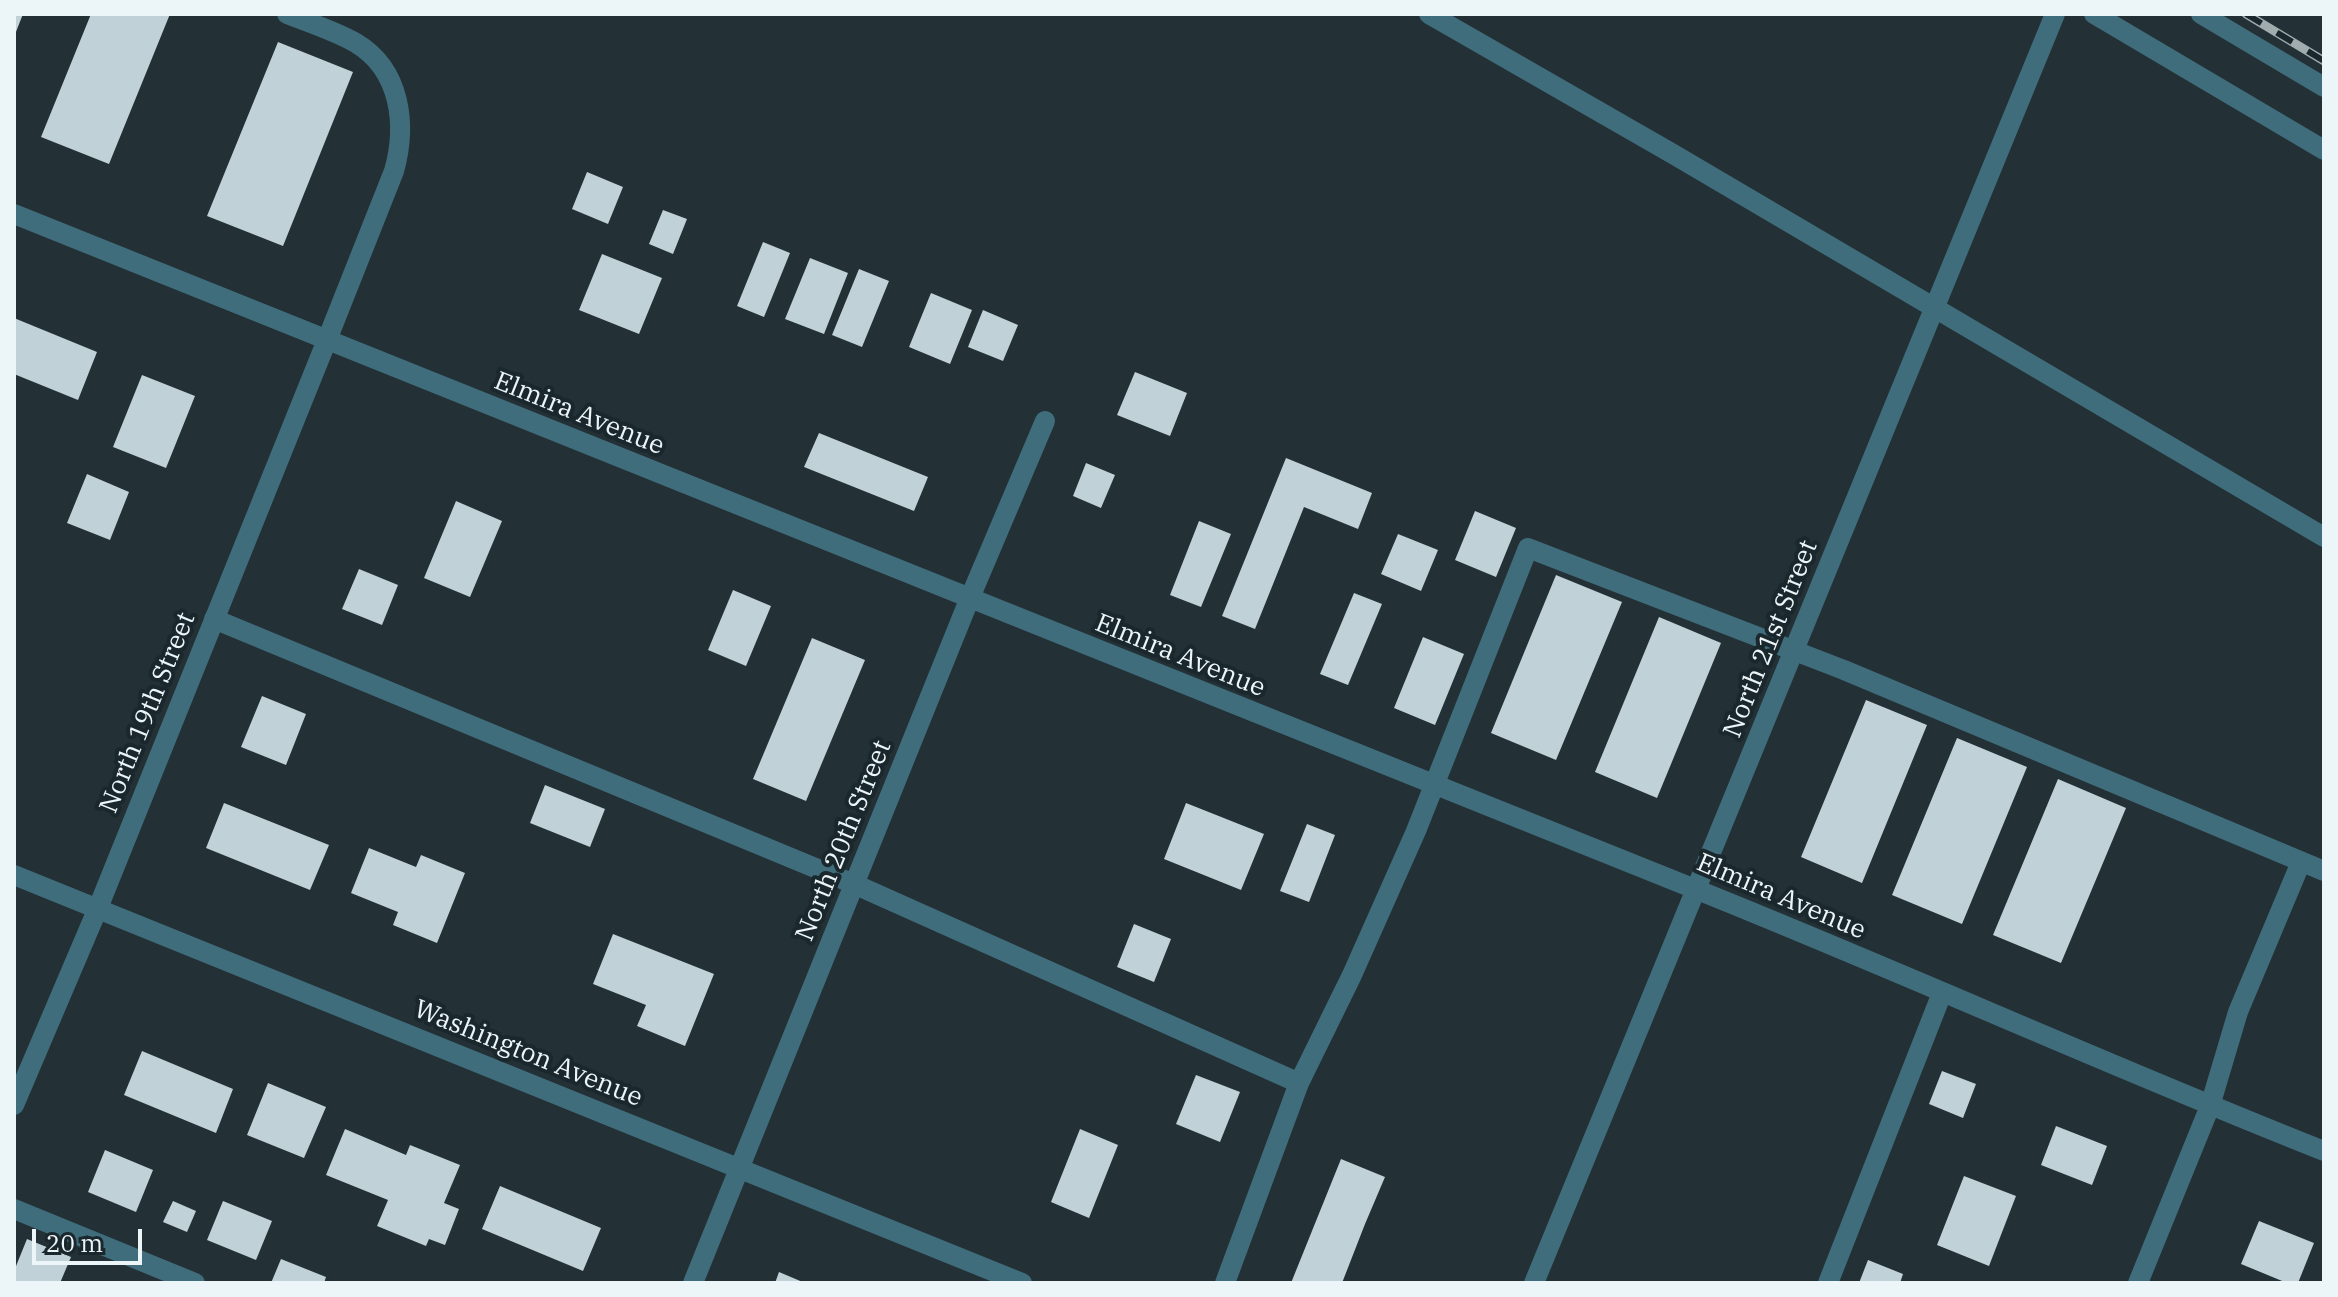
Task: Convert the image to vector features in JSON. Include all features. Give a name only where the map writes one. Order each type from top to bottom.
[{"type":"street","name":"North 19th Street","points":[[14,1105],[98,908],[398,156],[401,117],[391,83],[380,63],[354,42],[287,14]]},
{"type":"street","points":[[1429,14],[2324,537]]},
{"type":"street","name":"North 21st Street","points":[[1534,1283],[2055,14]]},
{"type":"street","points":[[2094,14],[2324,150]]},
{"type":"street","points":[[2201,14],[2324,87]]},
{"type":"street","name":"Elmira Avenue","points":[[14,214],[969,600],[1696,889],[2324,1151]]},
{"type":"street","name":"North 20th Street","points":[[693,1283],[969,600],[1045,421]]},
{"type":"street","points":[[1225,1283],[1299,1083],[1352,975],[1416,831],[1528,548],[1844,670],[2324,871]]},
{"type":"street","points":[[214,619],[854,884],[1299,1083]]},
{"type":"street","points":[[2138,1283],[2210,1106],[2238,1012],[2301,862]]},
{"type":"street","name":"Washington Avenue","points":[[14,875],[1022,1283]]},
{"type":"street","points":[[1828,1283],[1942,993]]},
{"type":"street","points":[[14,1209],[195,1283]]},
{"type":"building","points":[[14,14],[23,14],[14,37]]},
{"type":"building","points":[[91,14],[170,14],[109,164],[41,137]]},
{"type":"building","points":[[278,42],[353,72],[283,246],[207,216]]},
{"type":"building","points":[[587,172],[623,187],[608,224],[572,209]]},
{"type":"building","points":[[663,210],[687,219],[673,254],[649,244]]},
{"type":"building","points":[[763,242],[790,253],[764,317],[737,306]]},
{"type":"building","points":[[602,254],[662,278],[639,334],[579,310]]},
{"type":"building","points":[[810,258],[848,273],[824,334],[785,319]]},
{"type":"building","points":[[859,269],[889,281],[862,347],[832,335]]},
{"type":"building","points":[[931,293],[972,310],[950,364],[909,347]]},
{"type":"building","points":[[983,310],[1018,325],[1003,361],[968,347]]},
{"type":"building","points":[[14,318],[97,352],[78,400],[14,374]]},
{"type":"building","points":[[1135,372],[1187,393],[1170,436],[1117,415]]},
{"type":"building","points":[[142,375],[195,396],[166,468],[113,447]]},
{"type":"building","points":[[819,433],[928,477],[914,511],[804,467]]},
{"type":"building","points":[[1286,458],[1372,493],[1358,529],[1304,507],[1255,629],[1222,616]]},
{"type":"building","points":[[1086,463],[1115,475],[1101,508],[1073,496]]},
{"type":"building","points":[[87,474],[129,492],[110,540],[67,523]]},
{"type":"building","points":[[456,501],[502,521],[470,597],[424,578]]},
{"type":"building","points":[[1475,511],[1516,528],[1496,577],[1455,560]]},
{"type":"building","points":[[1199,521],[1231,534],[1201,607],[1170,595]]},
{"type":"building","points":[[1398,534],[1438,550],[1421,591],[1381,574]]},
{"type":"building","points":[[359,569],[398,585],[382,625],[342,609]]},
{"type":"building","points":[[1556,575],[1622,602],[1556,760],[1491,733]]},
{"type":"building","points":[[733,590],[771,606],[746,666],[708,650]]},
{"type":"building","points":[[1354,593],[1382,604],[1348,685],[1320,674]]},
{"type":"building","points":[[1659,617],[1721,643],[1657,798],[1595,772]]},
{"type":"building","points":[[1423,637],[1464,654],[1435,725],[1394,708]]},
{"type":"building","points":[[812,638],[865,660],[806,801],[753,779]]},
{"type":"building","points":[[262,696],[306,714],[286,765],[241,747]]},
{"type":"building","points":[[1866,700],[1927,725],[1862,883],[1801,857]]},
{"type":"building","points":[[1957,738],[2027,767],[1962,924],[1892,895]]},
{"type":"building","points":[[2058,779],[2126,808],[2061,963],[1993,935]]},
{"type":"building","points":[[545,785],[605,809],[590,847],[530,823]]},
{"type":"building","points":[[224,803],[329,845],[310,890],[206,848]]},
{"type":"building","points":[[1186,803],[1264,834],[1241,890],[1164,859]]},
{"type":"building","points":[[1307,824],[1335,835],[1309,902],[1280,891]]},
{"type":"building","points":[[369,848],[416,867],[421,855],[465,873],[437,943],[393,925],[398,912],[351,893]]},
{"type":"building","points":[[1134,924],[1171,939],[1154,982],[1117,967]]},
{"type":"building","points":[[613,934],[714,974],[685,1046],[637,1026],[646,1005],[593,984]]},
{"type":"building","points":[[142,1051],[233,1089],[216,1133],[124,1095]]},
{"type":"building","points":[[1942,1071],[1976,1084],[1963,1118],[1929,1104]]},
{"type":"building","points":[[1196,1075],[1240,1092],[1220,1142],[1176,1124]]},
{"type":"building","points":[[268,1083],[326,1107],[304,1158],[247,1135]]},
{"type":"building","points":[[2056,1126],[2107,1146],[2092,1185],[2041,1165]]},
{"type":"building","points":[[345,1129],[406,1155],[410,1145],[460,1165],[444,1203],[459,1209],[445,1245],[429,1239],[426,1246],[377,1226],[388,1200],[326,1175]]},
{"type":"building","points":[[1080,1129],[1118,1145],[1089,1218],[1051,1202]]},
{"type":"building","points":[[105,1150],[153,1170],[136,1212],[88,1192]]},
{"type":"building","points":[[1341,1159],[1385,1177],[1342,1283],[1291,1283]]},
{"type":"building","points":[[1964,1176],[2016,1196],[1989,1266],[1937,1245]]},
{"type":"building","points":[[500,1186],[601,1228],[583,1271],[482,1229]]},
{"type":"building","points":[[173,1201],[196,1211],[187,1232],[163,1222]]},
{"type":"building","points":[[223,1201],[272,1221],[256,1260],[207,1240]]},
{"type":"building","points":[[2259,1221],[2314,1243],[2298,1283],[2287,1283],[2241,1264]]},
{"type":"building","points":[[27,1239],[71,1257],[60,1283],[14,1283],[14,1271]]},
{"type":"building","points":[[281,1259],[326,1277],[324,1283],[271,1283]]},
{"type":"building","points":[[1868,1260],[1903,1274],[1900,1283],[1859,1283]]},
{"type":"building","points":[[779,1272],[805,1283],[775,1283]]},
{"type":"railway","points":[[2246,14],[2324,61]]}]
